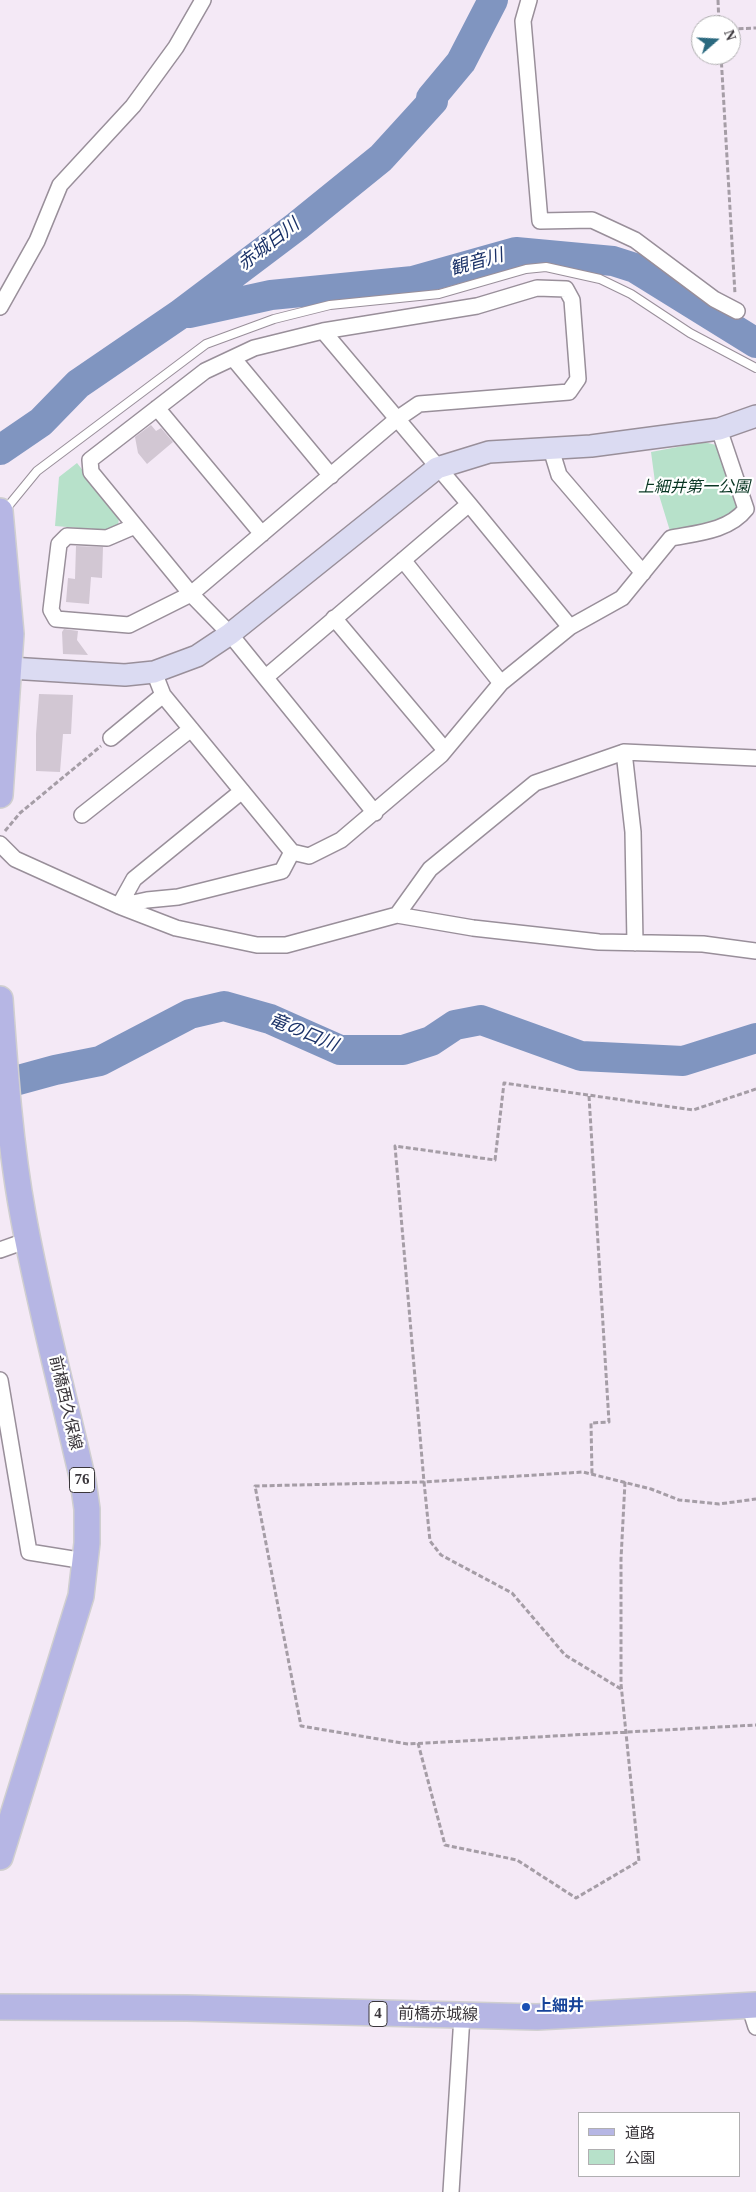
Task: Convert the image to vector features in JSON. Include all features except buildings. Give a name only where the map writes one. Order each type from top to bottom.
[{"type":"main road","points":[[0,511],[11,634],[0,795]]},
{"type":"main road","name":"前橋西久保線","points":[[0,999],[3,1066],[9,1098],[19,1189],[28,1240],[82,1482],[87,1509],[88,1543],[81,1596],[0,1857]]},
{"type":"main road","name":"前橋赤城線","points":[[0,2008],[187,2008],[537,2017],[754,2012]]},
{"type":"street","points":[[0,306],[37,241],[60,185],[133,106],[176,46],[203,0]]},
{"type":"street","points":[[529,0],[523,21],[540,220],[592,220],[635,240],[714,299],[736,311]]},
{"type":"street","points":[[135,526],[107,538],[67,536],[59,544],[51,610],[56,619],[129,625],[191,594],[397,419],[419,404],[569,392],[578,379],[572,300],[566,289],[538,288],[476,306],[323,331],[254,348],[205,371],[90,460],[91,472],[191,594],[230,634],[266,677],[375,812]]},
{"type":"street","points":[[323,331],[469,504],[570,628]]},
{"type":"street","points":[[233,358],[331,476]]},
{"type":"street","points":[[157,408],[262,534]]},
{"type":"street","points":[[10,668],[124,676],[154,672],[197,656],[230,634],[437,468],[489,452],[591,446],[719,429],[756,416]]},
{"type":"street","points":[[154,672],[163,695],[292,852],[309,856],[341,840],[445,750],[500,683],[570,628],[622,598],[671,538],[710,531],[739,518],[746,509],[719,429]]},
{"type":"street","points":[[551,448],[560,475],[643,573]]},
{"type":"street","points":[[266,677],[469,504]]},
{"type":"street","points":[[403,560],[500,683]]},
{"type":"street","points":[[334,618],[445,750]]},
{"type":"street","points":[[111,738],[163,695]]},
{"type":"street","points":[[82,815],[191,729]]},
{"type":"street","points":[[397,915],[430,868],[535,783],[624,752],[756,758]]},
{"type":"street","points":[[624,752],[633,832],[635,943]]},
{"type":"street","points":[[119,906],[134,879],[242,791]]},
{"type":"street","points":[[0,844],[15,858],[119,906],[176,928],[257,945],[286,945],[397,915],[473,928],[599,942],[703,944],[756,951]]},
{"type":"street","points":[[119,906],[147,900],[178,897],[282,871],[292,852]]},
{"type":"street","points":[[0,1250],[28,1240]]},
{"type":"street","points":[[0,1380],[29,1552],[85,1561]]},
{"type":"street","points":[[451,2192],[462,2016]]},
{"type":"lane","points":[[1,515],[38,471],[206,344],[274,319],[330,305],[439,294],[526,269],[546,267],[600,279],[631,294],[690,333],[756,368]]},
{"type":"path","points":[[718,0],[719,15]]},
{"type":"path","points":[[741,29],[756,28]]},
{"type":"path","points":[[722,65],[736,311]]},
{"type":"path","points":[[0,837],[20,813],[111,738]]},
{"type":"path","points":[[622,1690],[565,1655],[512,1594],[441,1555],[430,1541],[395,1146],[495,1160],[504,1083],[693,1110],[756,1089]]},
{"type":"path","points":[[589,1096],[609,1422],[591,1423],[592,1474]]},
{"type":"path","points":[[756,1499],[719,1504],[679,1500],[625,1482],[583,1472],[424,1482],[255,1486],[300,1726],[408,1744],[756,1725]]},
{"type":"path","points":[[418,1743],[445,1845],[517,1860],[576,1898],[639,1862],[622,1690],[621,1559],[625,1482]]},
{"type":"green space","name":"上細井第一公園","points":[[704,442],[716,445],[738,504],[734,514],[707,524],[670,531],[655,482],[651,452]]},
{"type":"green space","points":[[77,463],[119,517],[118,527],[105,530],[55,526],[59,477]]},
{"type":"waterway","name":"赤城白川","points":[[0,450],[41,422],[78,384],[179,315],[297,226],[381,158],[433,101],[431,98],[461,62],[493,0]]},
{"type":"waterway","name":"観音川","points":[[189,313],[271,295],[413,281],[516,252],[613,261],[635,268],[756,343]]},
{"type":"waterway","name":"竜の口川","points":[[0,1085],[55,1070],[100,1061],[190,1014],[224,1006],[270,1019],[340,1050],[403,1050],[431,1041],[455,1025],[481,1020],[581,1056],[683,1061],[756,1038]]},
{"type":"place","name":"上細井","points":[[526,2007]]}]
